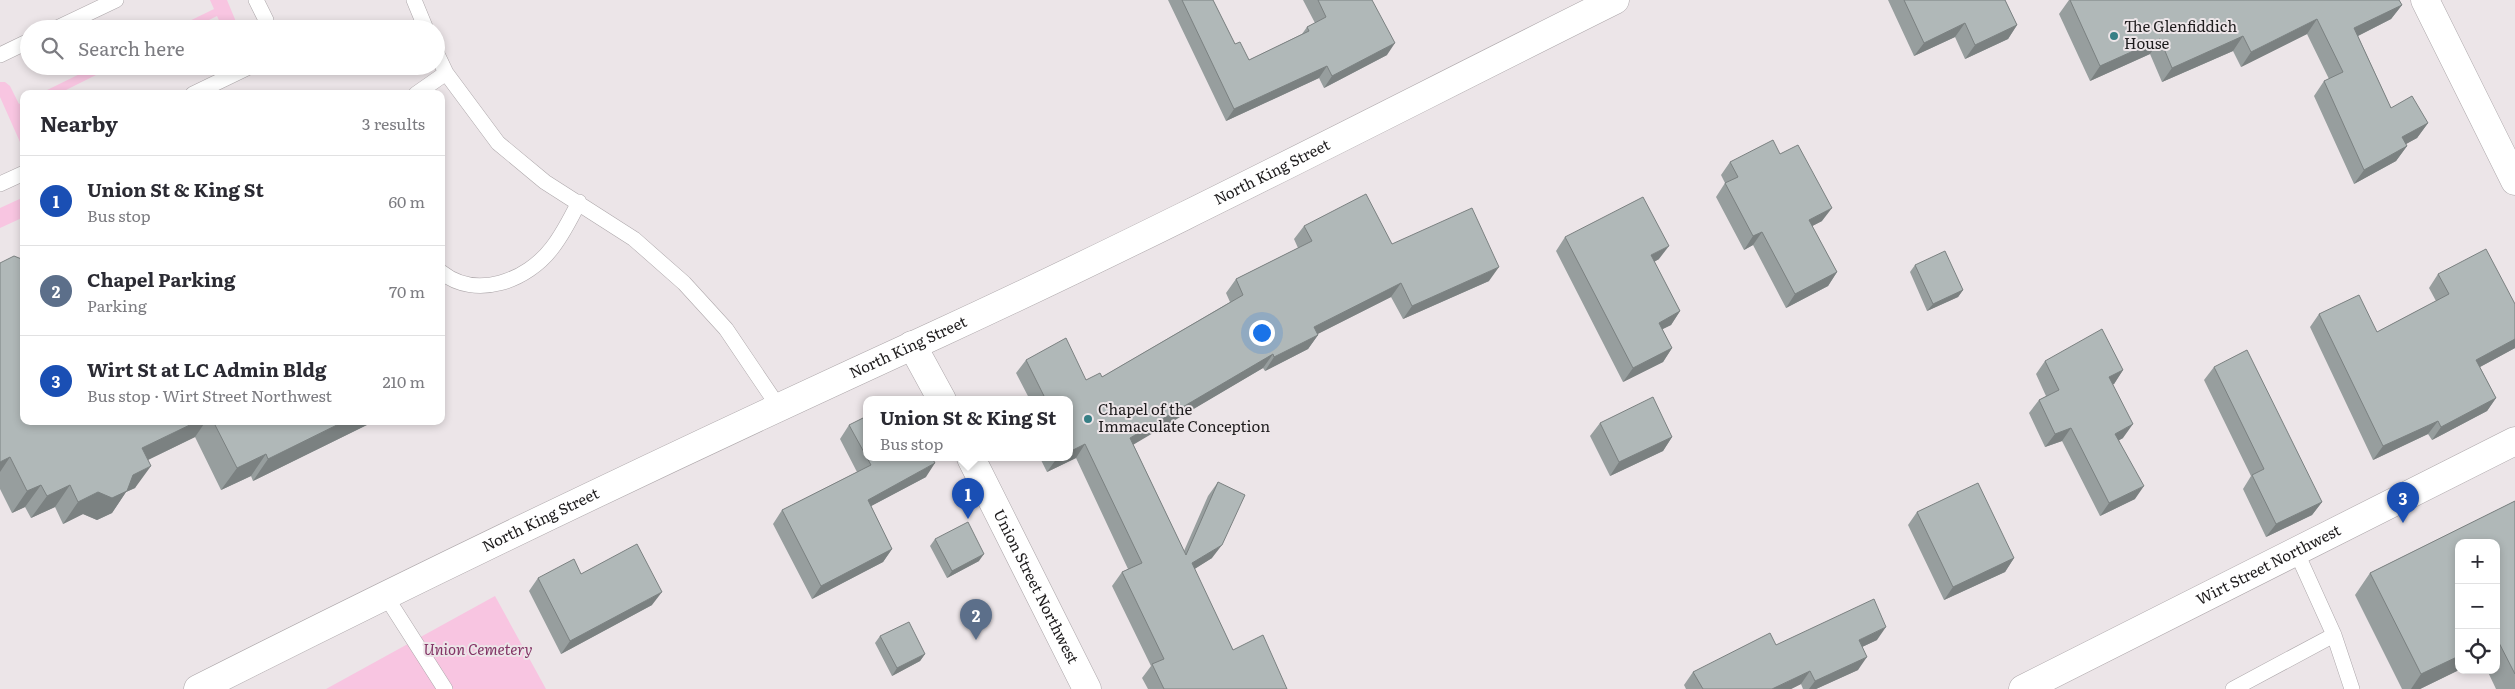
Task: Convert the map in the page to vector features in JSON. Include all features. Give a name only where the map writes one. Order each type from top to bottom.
[{"type":"main road","name":"North King Street","points":[[198,689],[385,595],[778,406],[912,345],[1267,175],[1615,0]]},
{"type":"main road","points":[[2425,0],[2515,181]]},
{"type":"main road","points":[[912,345],[940,396]]},
{"type":"main road","name":"Wirt Street Northwest","points":[[2023,689],[2515,441]]},
{"type":"main road","name":"Union Street Northwest","points":[[973,461],[1087,689]]},
{"type":"lane","points":[[74,20],[116,0]]},
{"type":"lane","points":[[256,0],[266,20]]},
{"type":"lane","points":[[414,0],[422,20]]},
{"type":"lane","points":[[0,55],[20,45]]},
{"type":"lane","points":[[446,73],[498,143],[533,173],[634,239],[684,283],[726,328],[778,406]]},
{"type":"lane","points":[[201,90],[232,75]]},
{"type":"lane","points":[[422,90],[443,75]]},
{"type":"lane","points":[[0,184],[20,175]]},
{"type":"lane","points":[[445,276],[450,280],[471,287],[507,281],[522,274],[536,265],[551,250],[564,232],[579,202]]},
{"type":"lane","points":[[2296,551],[2334,635],[2352,689]]},
{"type":"lane","points":[[385,595],[445,689]]},
{"type":"lane","points":[[2232,689],[2334,635]]},
{"type":"green space","points":[[210,0],[227,0],[235,20],[219,20],[217,16],[209,20],[191,20],[214,9]]},
{"type":"green space","points":[[78,75],[96,75],[66,90],[47,90]]},
{"type":"green space","points":[[0,82],[5,82],[10,86],[20,103],[20,142],[0,97]]},
{"type":"green space","points":[[20,199],[20,219],[0,228],[0,208]]},
{"type":"green space","name":"Union Cemetery","points":[[495,596],[546,689],[326,689]]},
{"type":"building","points":[[1182,0],[1213,0],[1235,44],[1240,42],[1249,60],[1309,31],[1307,27],[1326,17],[1318,0],[1372,0],[1395,43],[1332,76],[1327,66],[1234,109]]},
{"type":"building","points":[[1904,0],[2005,0],[2017,25],[1975,45],[1965,23],[1924,43]]},
{"type":"building","points":[[2070,0],[2399,0],[2402,5],[2354,28],[2391,108],[2412,96],[2428,123],[2402,137],[2407,146],[2364,170],[2324,81],[2343,72],[2317,19],[2251,52],[2243,36],[2172,68],[2160,39],[2100,66]]},
{"type":"building","points":[[1773,140],[1780,154],[1798,145],[1832,208],[1809,220],[1837,272],[1795,294],[1762,232],[1753,236],[1725,183],[1738,177],[1730,162]]},
{"type":"building","points":[[1366,194],[1392,244],[1472,208],[1499,267],[1412,306],[1401,283],[1314,327],[1318,335],[1274,357],[1273,354],[1130,438],[1186,555],[1218,482],[1245,495],[1222,545],[1192,563],[1233,650],[1263,635],[1287,689],[1164,689],[1152,664],[1164,659],[1122,572],[1142,563],[1085,444],[1073,450],[1073,396],[1044,396],[1026,360],[1066,338],[1086,380],[1100,373],[1102,377],[1243,295],[1236,279],[1312,241],[1304,226]]},
{"type":"building","points":[[1643,197],[1669,246],[1651,255],[1680,311],[1659,323],[1672,348],[1633,368],[1565,237]]},
{"type":"building","points":[[2486,249],[2515,304],[2515,339],[2476,360],[2496,398],[2441,427],[2438,421],[2383,446],[2319,314],[2359,295],[2377,332],[2449,294],[2438,274]]},
{"type":"building","points":[[1945,251],[1963,290],[1933,304],[1915,265]]},
{"type":"building","points":[[14,256],[20,258],[20,425],[190,425],[142,448],[151,466],[133,475],[127,491],[112,498],[98,492],[78,502],[70,485],[47,496],[41,485],[27,491],[10,457],[0,462],[0,263]]},
{"type":"building","points":[[2102,329],[2123,370],[2109,377],[2133,424],[2115,434],[2144,486],[2109,503],[2071,428],[2055,434],[2039,400],[2059,390],[2045,361]]},
{"type":"building","points":[[2247,350],[2322,502],[2276,524],[2252,475],[2264,469],[2214,367]]},
{"type":"building","points":[[1653,397],[1672,437],[1619,462],[1600,423]]},
{"type":"building","points":[[863,418],[863,451],[849,425]]},
{"type":"building","points":[[215,425],[337,425],[268,459],[266,454],[237,468]]},
{"type":"building","points":[[869,461],[934,461],[935,463],[868,500],[892,549],[821,586],[782,510],[871,465]]},
{"type":"building","points":[[1978,483],[2014,558],[1953,587],[1917,512]]},
{"type":"building","points":[[2515,501],[2515,674],[2500,645],[2500,539],[2455,539],[2455,658],[2421,674],[2370,573]]},
{"type":"building","points":[[968,522],[984,554],[952,571],[935,539]]},
{"type":"building","points":[[637,544],[662,592],[570,641],[538,578],[574,559],[581,574]]},
{"type":"building","points":[[1874,599],[1886,627],[1859,640],[1867,657],[1815,681],[1810,671],[1772,689],[1703,689],[1693,672],[1770,633],[1776,645]]},
{"type":"building","points":[[909,622],[925,654],[897,668],[880,636]]},
{"type":"place","name":"The Glenfiddich House","points":[[2114,36]]},
{"type":"place","name":"Chapel of the Immaculate Conception","points":[[1088,419]]},
{"type":"place","name":"Union St & King St","points":[[968,519]]},
{"type":"place","name":"Wirt St at LC Admin Bldg","points":[[2403,523]]},
{"type":"place","name":"Chapel Parking","points":[[976,640]]}]
